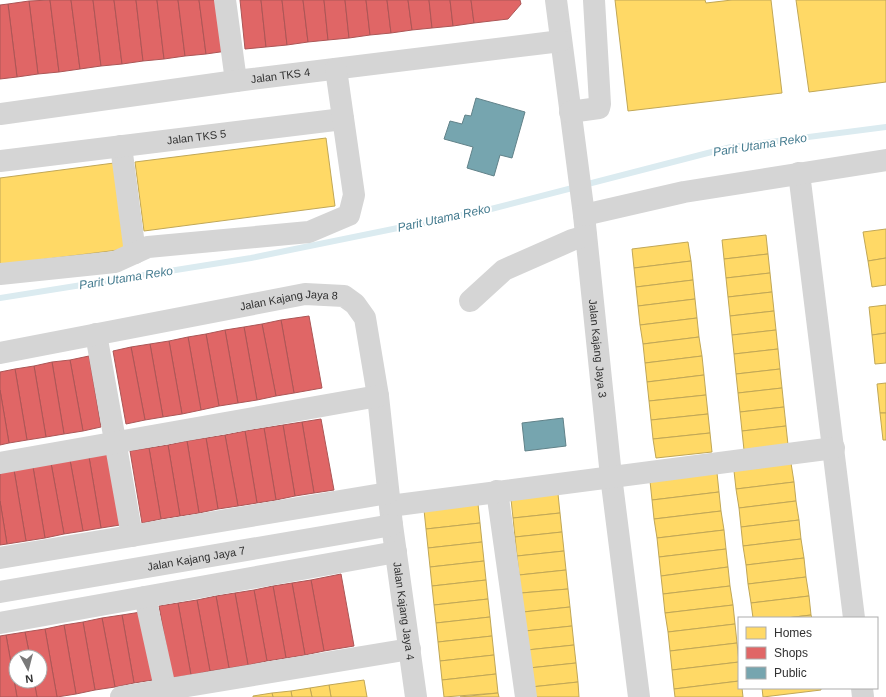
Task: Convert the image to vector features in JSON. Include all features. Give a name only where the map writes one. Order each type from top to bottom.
[{"type":"street","points":[[225,0],[236,81]]},
{"type":"street","name":"Jalan Kajang Jaya 3","points":[[556,0],[584,220],[611,476],[639,697]]},
{"type":"street","points":[[570,112],[599,108],[600,104],[594,0]]},
{"type":"street","name":"Jalan TKS 4","points":[[0,114],[236,81],[561,42]]},
{"type":"street","points":[[0,274],[115,262],[148,247],[309,232],[349,215],[354,195],[336,69]]},
{"type":"street","name":"Jalan TKS 5","points":[[0,161],[343,119]]},
{"type":"street","points":[[121,146],[135,253]]},
{"type":"street","points":[[470,301],[504,270],[565,242],[584,220],[684,192],[886,160]]},
{"type":"street","points":[[799,173],[854,617]]},
{"type":"street","name":"Jalan Kajang Jaya 8","points":[[0,353],[305,294],[344,296],[355,304],[365,318],[378,396],[390,508]]},
{"type":"street","points":[[96,334],[132,536]]},
{"type":"street","points":[[0,463],[378,396]]},
{"type":"street","points":[[0,558],[132,536],[390,508],[497,491],[834,448]]},
{"type":"street","points":[[497,491],[526,697]]},
{"type":"street","name":"Jalan Kajang Jaya 4","points":[[390,508],[416,697]]},
{"type":"street","name":"Jalan Kajang Jaya 7","points":[[0,592],[390,508]]},
{"type":"street","points":[[0,623],[396,552]]},
{"type":"street","points":[[146,597],[166,693]]},
{"type":"street","points":[[120,697],[166,693],[410,649]]},
{"type":"building: Homes","points":[[615,0],[705,0],[706,3],[732,0],[771,0],[782,93],[628,111]]},
{"type":"building: Homes","points":[[796,0],[886,0],[886,82],[809,92]]},
{"type":"building: Homes","points":[[326,138],[335,206],[144,231],[135,162]]},
{"type":"building: Homes","points":[[114,163],[126,249],[0,265],[0,178]]},
{"type":"building: Homes","points":[[886,229],[886,258],[868,261],[863,232]]},
{"type":"building: Homes","points":[[766,235],[768,254],[724,259],[722,240]]},
{"type":"building: Homes","points":[[688,242],[691,261],[634,268],[632,249]]},
{"type":"building: Homes","points":[[768,254],[770,273],[726,278],[724,259]]},
{"type":"building: Homes","points":[[886,258],[886,285],[872,287],[868,261]]},
{"type":"building: Homes","points":[[691,261],[693,280],[636,287],[634,268]]},
{"type":"building: Homes","points":[[770,273],[772,292],[728,297],[726,278]]},
{"type":"building: Homes","points":[[693,280],[695,299],[638,306],[636,287]]},
{"type":"building: Homes","points":[[772,292],[774,311],[730,316],[728,297]]},
{"type":"building: Homes","points":[[695,299],[697,318],[640,325],[638,306]]},
{"type":"building: Homes","points":[[886,305],[886,333],[872,335],[869,307]]},
{"type":"building: Homes","points":[[774,311],[776,330],[732,335],[730,316]]},
{"type":"building: Homes","points":[[697,318],[699,337],[643,344],[640,325]]},
{"type":"building: Homes","points":[[776,330],[778,349],[734,354],[732,335]]},
{"type":"building: Homes","points":[[886,333],[886,363],[875,364],[872,335]]},
{"type":"building: Homes","points":[[699,337],[702,356],[645,363],[643,344]]},
{"type":"building: Homes","points":[[778,349],[780,369],[736,374],[734,354]]},
{"type":"building: Homes","points":[[702,356],[704,375],[647,382],[645,363]]},
{"type":"building: Homes","points":[[780,369],[782,388],[738,393],[736,374]]},
{"type":"building: Homes","points":[[704,375],[706,395],[649,401],[647,382]]},
{"type":"building: Homes","points":[[886,383],[886,413],[880,413],[877,384]]},
{"type":"building: Homes","points":[[782,388],[784,407],[740,412],[738,393]]},
{"type":"building: Homes","points":[[706,395],[708,414],[651,420],[649,401]]},
{"type":"building: Homes","points":[[784,407],[786,426],[742,431],[740,412]]},
{"type":"building: Homes","points":[[880,413],[886,413],[886,440],[883,440]]},
{"type":"building: Homes","points":[[708,414],[710,433],[653,439],[651,420]]},
{"type":"building: Homes","points":[[786,426],[788,445],[744,450],[742,431]]},
{"type":"building: Homes","points":[[710,433],[712,452],[656,458],[653,439]]},
{"type":"building: Homes","points":[[791,463],[794,482],[736,489],[734,471]]},
{"type":"building: Homes","points":[[717,473],[719,492],[652,500],[650,481]]},
{"type":"building: Homes","points":[[794,482],[796,501],[739,508],[736,489]]},
{"type":"building: Homes","points":[[719,492],[721,511],[654,519],[652,500]]},
{"type":"building: Homes","points":[[558,494],[560,513],[513,518],[511,499]]},
{"type":"building: Homes","points":[[796,501],[799,520],[741,527],[739,508]]},
{"type":"building: Homes","points":[[478,504],[480,523],[426,529],[424,510]]},
{"type":"building: Homes","points":[[721,511],[724,530],[657,538],[654,519]]},
{"type":"building: Homes","points":[[560,513],[562,532],[515,537],[513,518]]},
{"type":"building: Homes","points":[[799,520],[801,539],[743,546],[741,527]]},
{"type":"building: Homes","points":[[480,523],[482,542],[428,548],[426,529]]},
{"type":"building: Homes","points":[[724,530],[726,549],[659,557],[657,538]]},
{"type":"building: Homes","points":[[562,532],[564,551],[517,556],[515,537]]},
{"type":"building: Homes","points":[[801,539],[804,558],[746,565],[743,546]]},
{"type":"building: Homes","points":[[482,542],[484,561],[430,567],[428,548]]},
{"type":"building: Homes","points":[[726,549],[728,567],[661,576],[659,557]]},
{"type":"building: Homes","points":[[564,551],[566,570],[519,575],[517,556]]},
{"type":"building: Homes","points":[[804,558],[806,577],[748,584],[746,565]]},
{"type":"building: Homes","points":[[484,561],[486,580],[432,586],[430,567]]},
{"type":"building: Homes","points":[[728,567],[730,586],[663,594],[661,576]]},
{"type":"building: Homes","points":[[566,570],[568,589],[521,593],[519,575]]},
{"type":"building: Homes","points":[[806,577],[809,596],[751,603],[748,584]]},
{"type":"building: Homes","points":[[486,580],[488,599],[434,605],[432,586]]},
{"type":"building: Homes","points":[[730,586],[733,605],[665,613],[663,594]]},
{"type":"building: Homes","points":[[568,589],[570,607],[523,612],[521,593]]},
{"type":"building: Homes","points":[[809,596],[811,615],[794,617],[753,617],[751,603]]},
{"type":"building: Homes","points":[[488,599],[490,617],[436,623],[434,605]]},
{"type":"building: Homes","points":[[733,605],[735,624],[668,632],[665,613]]},
{"type":"building: Homes","points":[[570,607],[572,626],[525,631],[523,612]]},
{"type":"building: Homes","points":[[811,615],[812,617],[794,617]]},
{"type":"building: Homes","points":[[490,617],[492,636],[438,642],[436,623]]},
{"type":"building: Homes","points":[[735,624],[737,643],[670,651],[668,632]]},
{"type":"building: Homes","points":[[572,626],[574,645],[527,650],[525,631]]},
{"type":"building: Homes","points":[[492,636],[494,655],[440,661],[438,642]]},
{"type":"building: Homes","points":[[737,643],[738,662],[672,670],[670,651]]},
{"type":"building: Homes","points":[[574,645],[576,663],[529,668],[527,650]]},
{"type":"building: Homes","points":[[494,655],[496,674],[442,680],[440,661]]},
{"type":"building: Homes","points":[[738,662],[738,681],[674,689],[672,670]]},
{"type":"building: Homes","points":[[576,663],[578,682],[531,687],[529,668]]},
{"type":"building: Homes","points":[[496,674],[498,693],[444,697],[442,680]]},
{"type":"building: Homes","points":[[364,680],[367,697],[331,697],[329,685]]},
{"type":"building: Homes","points":[[738,681],[738,689],[742,689],[743,697],[675,697],[674,689]]},
{"type":"building: Homes","points":[[578,682],[579,697],[532,697],[531,687]]},
{"type":"building: Homes","points":[[329,685],[331,697],[312,697],[310,688]]},
{"type":"building: Homes","points":[[310,688],[312,697],[292,697],[291,691]]},
{"type":"building: Homes","points":[[762,689],[821,689],[821,690],[763,697]]},
{"type":"building: Homes","points":[[291,691],[292,697],[273,697],[272,693]]},
{"type":"building: Homes","points":[[272,693],[273,697],[253,697],[253,696]]},
{"type":"building: Homes","points":[[498,693],[499,697],[460,697]]},
{"type":"building: Shops","points":[[50,0],[59,72],[38,74],[29,1]]},
{"type":"building: Shops","points":[[50,0],[71,0],[80,69],[59,72]]},
{"type":"building: Shops","points":[[71,0],[93,0],[101,66],[80,69]]},
{"type":"building: Shops","points":[[93,0],[114,0],[122,64],[101,66]]},
{"type":"building: Shops","points":[[114,0],[136,0],[143,61],[122,64]]},
{"type":"building: Shops","points":[[136,0],[157,0],[164,59],[143,61]]},
{"type":"building: Shops","points":[[157,0],[178,0],[185,56],[164,59]]},
{"type":"building: Shops","points":[[178,0],[199,0],[206,54],[185,56]]},
{"type":"building: Shops","points":[[199,0],[221,0],[227,51],[206,54]]},
{"type":"building: Shops","points":[[240,0],[261,0],[266,47],[245,49]]},
{"type":"building: Shops","points":[[261,0],[282,0],[287,45],[266,47]]},
{"type":"building: Shops","points":[[282,0],[303,0],[308,42],[287,45]]},
{"type":"building: Shops","points":[[303,0],[324,0],[328,40],[308,42]]},
{"type":"building: Shops","points":[[324,0],[345,0],[349,38],[328,40]]},
{"type":"building: Shops","points":[[345,0],[366,0],[370,35],[349,38]]},
{"type":"building: Shops","points":[[366,0],[387,0],[391,33],[370,35]]},
{"type":"building: Shops","points":[[387,0],[408,0],[412,30],[391,33]]},
{"type":"building: Shops","points":[[408,0],[429,0],[432,28],[412,30]]},
{"type":"building: Shops","points":[[429,0],[450,0],[453,26],[432,28]]},
{"type":"building: Shops","points":[[450,0],[471,0],[474,23],[453,26]]},
{"type":"building: Shops","points":[[471,0],[520,0],[521,4],[508,19],[474,23]]},
{"type":"building: Shops","points":[[29,1],[38,74],[17,77],[8,4]]},
{"type":"building: Shops","points":[[8,4],[17,77],[0,79],[0,5]]},
{"type":"building: Shops","points":[[309,316],[322,388],[294,393],[281,320]]},
{"type":"building: Shops","points":[[281,320],[294,393],[276,396],[262,324]]},
{"type":"building: Shops","points":[[262,324],[276,396],[257,400],[244,327]]},
{"type":"building: Shops","points":[[244,327],[257,400],[238,403],[225,330]]},
{"type":"building: Shops","points":[[225,330],[238,403],[219,406],[206,334]]},
{"type":"building: Shops","points":[[206,334],[219,406],[201,410],[188,337]]},
{"type":"building: Shops","points":[[188,337],[201,410],[182,414],[169,341]]},
{"type":"building: Shops","points":[[169,341],[182,414],[163,417],[150,344]]},
{"type":"building: Shops","points":[[150,344],[163,417],[145,420],[131,347]]},
{"type":"building: Shops","points":[[131,347],[145,420],[126,424],[113,351]]},
{"type":"building: Shops","points":[[89,356],[101,427],[83,431],[70,360]]},
{"type":"building: Shops","points":[[70,360],[83,431],[64,434],[52,362]]},
{"type":"building: Shops","points":[[52,362],[64,434],[46,437],[34,366]]},
{"type":"building: Shops","points":[[34,366],[46,437],[27,440],[15,369]]},
{"type":"building: Shops","points":[[15,369],[27,440],[9,443],[0,390],[0,372]]},
{"type":"building: Shops","points":[[0,390],[9,443],[0,445]]},
{"type":"building: Shops","points":[[321,419],[334,490],[314,493],[302,422]]},
{"type":"building: Shops","points":[[302,422],[314,493],[295,496],[283,425]]},
{"type":"building: Shops","points":[[283,425],[295,496],[276,500],[264,428]]},
{"type":"building: Shops","points":[[264,428],[276,500],[257,503],[245,431]]},
{"type":"building: Shops","points":[[245,431],[257,503],[238,506],[225,435]]},
{"type":"building: Shops","points":[[225,435],[238,506],[218,509],[206,438]]},
{"type":"building: Shops","points":[[206,438],[218,509],[199,513],[187,441]]},
{"type":"building: Shops","points":[[187,441],[199,513],[180,516],[168,445]]},
{"type":"building: Shops","points":[[168,445],[180,516],[161,519],[149,448]]},
{"type":"building: Shops","points":[[149,448],[161,519],[142,523],[130,451]]},
{"type":"building: Shops","points":[[108,454],[120,525],[101,528],[89,457]]},
{"type":"building: Shops","points":[[89,457],[101,528],[83,531],[70,460]]},
{"type":"building: Shops","points":[[70,460],[83,531],[64,534],[51,463]]},
{"type":"building: Shops","points":[[51,463],[64,534],[45,538],[33,467]]},
{"type":"building: Shops","points":[[33,467],[45,538],[26,541],[14,470]]},
{"type":"building: Shops","points":[[14,470],[26,541],[7,544],[0,501],[0,472]]},
{"type":"building: Shops","points":[[0,501],[7,544],[0,545]]},
{"type":"building: Shops","points":[[341,574],[354,646],[324,651],[311,580]]},
{"type":"building: Shops","points":[[311,580],[324,651],[305,655],[292,583]]},
{"type":"building: Shops","points":[[292,583],[305,655],[286,658],[273,586]]},
{"type":"building: Shops","points":[[273,586],[286,658],[267,661],[254,590]]},
{"type":"building: Shops","points":[[254,590],[267,661],[248,665],[235,593]]},
{"type":"building: Shops","points":[[235,593],[248,665],[229,668],[216,596]]},
{"type":"building: Shops","points":[[216,596],[229,668],[210,671],[197,600]]},
{"type":"building: Shops","points":[[197,600],[210,671],[191,675],[178,603]]},
{"type":"building: Shops","points":[[178,603],[191,675],[172,678],[159,606]]},
{"type":"building: Shops","points":[[141,612],[153,680],[134,683],[122,615]]},
{"type":"building: Shops","points":[[122,615],[134,683],[115,687],[102,618]]},
{"type":"building: Shops","points":[[102,618],[115,687],[95,690],[83,622]]},
{"type":"building: Shops","points":[[83,622],[95,690],[76,694],[64,625]]},
{"type":"building: Shops","points":[[64,625],[76,694],[57,697],[45,629]]},
{"type":"building: Shops","points":[[45,629],[57,697],[37,697],[36,689],[48,689],[48,649],[28,649],[25,632]]},
{"type":"building: Shops","points":[[25,632],[28,649],[8,649],[6,635]]},
{"type":"building: Shops","points":[[6,635],[8,649],[8,689],[16,689],[17,697],[0,697],[0,636]]},
{"type":"building: Shops","points":[[16,689],[36,689],[37,697],[17,697]]},
{"type":"building: Public","points":[[476,98],[525,112],[512,158],[500,155],[494,176],[467,168],[473,147],[444,139],[450,121],[462,124],[465,115],[471,116]]},
{"type":"building: Public","points":[[563,418],[566,446],[525,451],[522,423]]},
{"type":"waterway","name":"Parit Utama Reko","points":[[0,298],[251,258],[491,209],[731,147],[886,127]]}]
